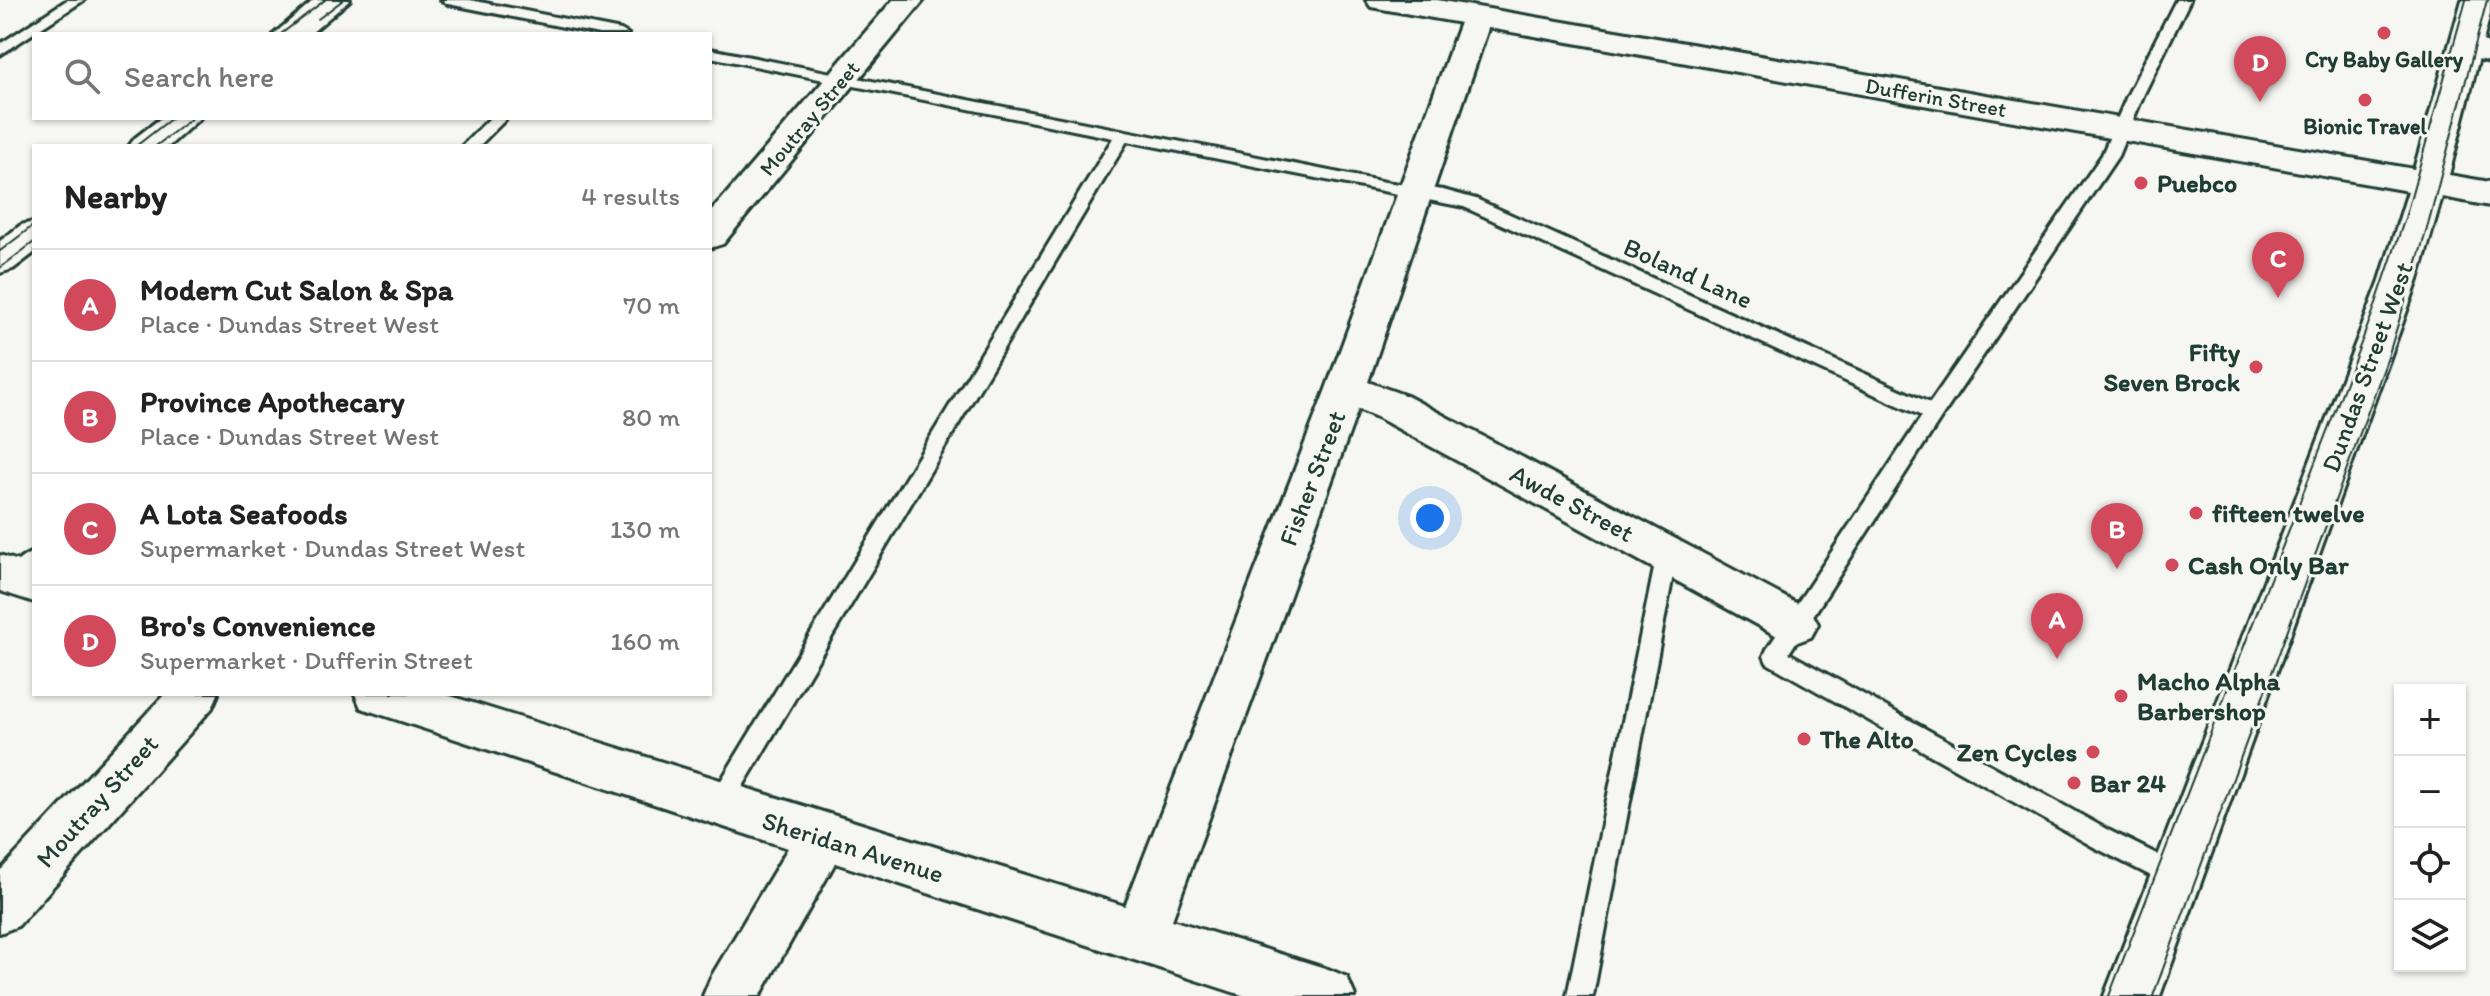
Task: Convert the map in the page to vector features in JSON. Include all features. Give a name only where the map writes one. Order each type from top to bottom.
[{"type":"main road","points":[[293,32],[334,0]]},
{"type":"main road","name":"Dufferin Street","points":[[1382,0],[2490,194]]},
{"type":"main road","name":"Dundas Street West","points":[[2132,996],[2376,346],[2428,185],[2478,50],[2478,0]]},
{"type":"main road","points":[[150,144],[180,120]]},
{"type":"main road","points":[[0,260],[32,236]]},
{"type":"street","name":"Moutray Street","points":[[712,234],[909,0]]},
{"type":"street","name":"Fisher Street","points":[[1140,936],[1346,389],[1477,17]]},
{"type":"street","name":"Awde Street","points":[[1346,389],[1393,407],[1795,624]]},
{"type":"street","name":"Moutray Street","points":[[0,908],[193,696]]},
{"type":"street","name":"Sheridan Avenue","points":[[384,696],[822,838],[1328,996]]},
{"type":"street","points":[[730,996],[822,838]]},
{"type":"lane","points":[[0,51],[77,0]]},
{"type":"lane","points":[[448,0],[591,31]]},
{"type":"lane","points":[[2178,877],[2100,838],[1775,656],[1934,413],[2110,156],[2135,96],[2183,0]]},
{"type":"lane","name":"Boland Lane","points":[[712,53],[1470,203],[1934,413]]},
{"type":"lane","points":[[472,144],[497,120]]},
{"type":"lane","points":[[719,805],[1123,135]]},
{"type":"lane","points":[[1580,996],[1667,554]]},
{"type":"tram line","points":[[284,32],[325,0]]},
{"type":"tram line","points":[[318,19],[343,0]]},
{"type":"tram line","points":[[2109,996],[2373,312],[2405,218],[2466,0]]},
{"type":"tram line","points":[[2153,996],[2388,357],[2426,232],[2487,0]]},
{"type":"tram line","points":[[139,144],[169,120]]},
{"type":"tram line","points":[[159,144],[189,120]]},
{"type":"tram line","points":[[0,251],[32,227]]},
{"type":"tram line","points":[[0,268],[32,244]]},
{"type":"place","name":"Cry Baby Gallery","points":[[2384,33]]},
{"type":"place","name":"Bionic Travel","points":[[2365,100]]},
{"type":"place","name":"Bro's Convenience","points":[[2260,102]]},
{"type":"place","name":"Puebco","points":[[2141,183]]},
{"type":"place","name":"A Lota Seafoods","points":[[2278,298]]},
{"type":"place","name":"Fifty Seven Brock","points":[[2256,367]]},
{"type":"place","name":"fifteen twelve","points":[[2196,513]]},
{"type":"place","name":"Cash Only Bar","points":[[2172,565]]},
{"type":"place","name":"Province Apothecary","points":[[2117,569]]},
{"type":"place","name":"Modern Cut Salon & Spa","points":[[2057,659]]},
{"type":"place","name":"Macho Alpha Barbershop","points":[[2121,696]]},
{"type":"place","name":"The Alto","points":[[1804,739]]},
{"type":"place","name":"Zen Cycles","points":[[2093,752]]},
{"type":"place","name":"Bar 24","points":[[2074,783]]}]
